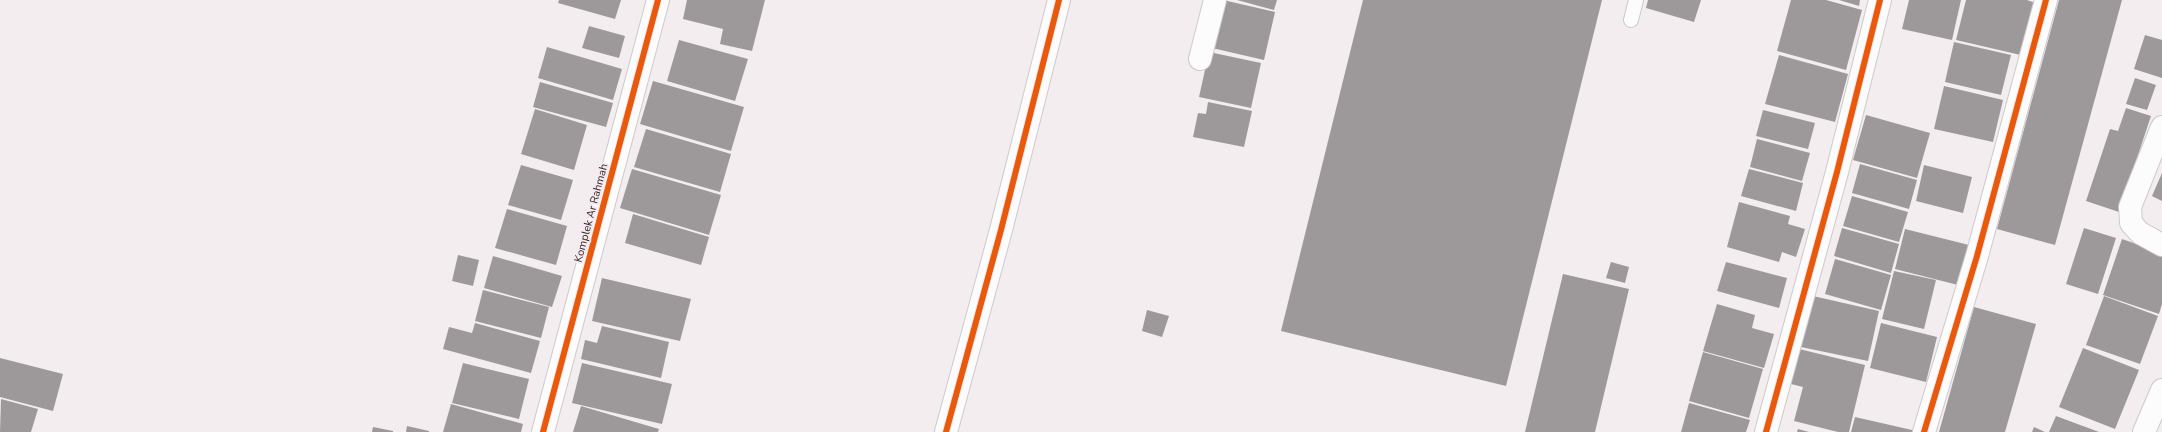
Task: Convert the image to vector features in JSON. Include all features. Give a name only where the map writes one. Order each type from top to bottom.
[{"type":"street","name":"Komplek Ar Rahmah","points":[[543,432],[658,0]]},
{"type":"street","points":[[946,432],[1003,222],[1059,0]]},
{"type":"street","points":[[1200,59],[1215,0]]},
{"type":"street","points":[[1766,432],[1837,172],[1880,0]]},
{"type":"street","points":[[1924,432],[1977,256],[2046,0]]},
{"type":"street","points":[[2162,127],[2130,207],[2131,223],[2140,233],[2162,245]]},
{"type":"street","points":[[2144,432],[2162,390]]},
{"type":"lane","points":[[1631,20],[1636,0]]},
{"type":"building","points":[[559,0],[621,0],[615,19],[558,3]]},
{"type":"building","points":[[687,0],[765,0],[752,51],[720,44],[723,29],[683,19]]},
{"type":"building","points":[[1223,0],[1275,12],[1264,60],[1212,48]]},
{"type":"building","points":[[1237,0],[1277,0],[1274,10]]},
{"type":"building","points":[[1363,0],[1602,0],[1506,386],[1281,331]]},
{"type":"building","points":[[1648,0],[1701,0],[1694,22],[1646,8]]},
{"type":"building","points":[[1791,0],[1826,0],[1862,10],[1846,70],[1777,51]]},
{"type":"building","points":[[1839,0],[1860,0],[1859,6]]},
{"type":"building","points":[[1909,0],[1961,0],[1952,40],[1902,29]]},
{"type":"building","points":[[1966,0],[2027,0],[2038,4],[2025,56],[1956,40]]},
{"type":"building","points":[[2059,0],[2122,0],[2055,245],[1997,229]]},
{"type":"building","points":[[589,26],[625,36],[619,58],[582,48]]},
{"type":"building","points":[[2145,35],[2162,40],[2162,78],[2134,69]]},
{"type":"building","points":[[679,40],[748,59],[735,101],[667,81]]},
{"type":"building","points":[[1954,42],[2011,55],[2001,95],[1945,82]]},
{"type":"building","points":[[547,47],[622,69],[613,100],[538,78]]},
{"type":"building","points":[[1209,52],[1261,63],[1251,108],[1199,97]]},
{"type":"building","points":[[1779,55],[1848,74],[1835,122],[1765,104]]},
{"type":"building","points":[[2135,78],[2156,85],[2147,110],[2126,104]]},
{"type":"building","points":[[653,81],[744,107],[731,151],[640,124]]},
{"type":"building","points":[[540,82],[613,103],[606,127],[533,107]]},
{"type":"building","points":[[1944,86],[2003,100],[1993,142],[1934,129]]},
{"type":"building","points":[[1208,102],[1252,111],[1244,147],[1193,137],[1198,113],[1206,114]]},
{"type":"building","points":[[2126,108],[2151,116],[2119,212],[2086,201],[2110,129],[2118,131]]},
{"type":"building","points":[[535,109],[587,125],[574,170],[521,154]]},
{"type":"building","points":[[1763,110],[1815,123],[1808,149],[1756,136]]},
{"type":"building","points":[[1866,115],[1930,133],[1917,178],[1853,160]]},
{"type":"building","points":[[646,129],[731,154],[720,192],[634,167]]},
{"type":"building","points":[[1757,139],[1810,153],[1802,181],[1750,167]]},
{"type":"building","points":[[1860,164],[1917,180],[1909,209],[1852,193]]},
{"type":"building","points":[[521,165],[573,180],[561,220],[508,205]]},
{"type":"building","points":[[1924,165],[1972,177],[1963,213],[1916,201]]},
{"type":"building","points":[[632,169],[721,195],[709,235],[620,208]]},
{"type":"building","points":[[1749,169],[1803,183],[1796,211],[1741,196]]},
{"type":"building","points":[[2162,173],[2162,201],[2152,196]]},
{"type":"building","points":[[1852,196],[1908,212],[1899,242],[1843,226]]},
{"type":"building","points":[[1739,202],[1790,216],[1788,224],[1805,229],[1796,257],[1782,252],[1779,262],[1727,247]]},
{"type":"building","points":[[507,209],[567,226],[556,265],[495,248]]},
{"type":"building","points":[[633,214],[709,237],[701,265],[625,243]]},
{"type":"building","points":[[1842,228],[1899,244],[1891,273],[1834,256]]},
{"type":"building","points":[[2084,228],[2116,238],[2098,294],[2066,284]]},
{"type":"building","points":[[1905,229],[1969,245],[1958,285],[1895,269]]},
{"type":"building","points":[[2122,239],[2162,253],[2162,304],[2159,314],[2103,295]]},
{"type":"building","points":[[458,255],[479,260],[473,286],[452,281]]},
{"type":"building","points":[[493,256],[562,276],[552,307],[484,288]]},
{"type":"building","points":[[1835,259],[1891,275],[1881,310],[1825,294]]},
{"type":"building","points":[[1611,262],[1629,267],[1625,283],[1606,278]]},
{"type":"building","points":[[1726,262],[1787,278],[1779,308],[1717,291]]},
{"type":"building","points":[[1894,271],[1936,280],[1924,329],[1882,319]]},
{"type":"building","points":[[1563,274],[1629,289],[1595,432],[1525,432]]},
{"type":"building","points":[[602,278],[691,299],[680,341],[592,321]]},
{"type":"building","points":[[483,290],[549,307],[541,338],[475,321]]},
{"type":"building","points":[[1813,296],[1879,311],[1868,361],[1801,347]]},
{"type":"building","points":[[2104,296],[2158,316],[2140,364],[2086,345]]},
{"type":"building","points":[[1717,304],[1755,315],[1752,328],[1774,334],[1764,368],[1703,351]]},
{"type":"building","points":[[1974,307],[2036,324],[2005,432],[1939,432]]},
{"type":"building","points":[[1147,310],[1169,316],[1162,337],[1142,331]]},
{"type":"building","points":[[475,323],[540,341],[531,373],[443,349],[449,327],[472,333]]},
{"type":"building","points":[[1881,323],[1937,337],[1926,382],[1870,368]]},
{"type":"building","points":[[602,326],[669,342],[661,378],[581,359],[585,340],[597,343]]},
{"type":"building","points":[[2083,348],[2139,370],[2115,429],[2059,407]]},
{"type":"building","points":[[1799,349],[1865,365],[1849,432],[1838,432],[1794,421],[1803,387],[1791,384]]},
{"type":"building","points":[[1703,352],[1763,369],[1749,418],[1689,401]]},
{"type":"building","points":[[0,358],[63,374],[53,411],[0,397]]},
{"type":"building","points":[[463,363],[529,379],[519,419],[452,403]]},
{"type":"building","points":[[582,363],[672,384],[662,424],[572,403]]},
{"type":"building","points":[[1,399],[38,409],[31,432],[0,432]]},
{"type":"building","points":[[1689,403],[1750,420],[1746,432],[1681,432]]},
{"type":"building","points":[[451,404],[523,424],[521,432],[443,432]]},
{"type":"building","points":[[581,406],[659,429],[658,432],[573,432]]},
{"type":"building","points":[[2056,416],[2099,432],[2049,432]]},
{"type":"building","points":[[1855,417],[1912,430],[1912,432],[1851,432]]},
{"type":"building","points":[[407,426],[429,431],[429,432],[406,432]]},
{"type":"building","points":[[373,427],[393,431],[393,432],[372,432]]},
{"type":"building","points":[[2034,427],[2045,432],[2032,432]]},
{"type":"building","points":[[1798,429],[1809,432],[1797,432]]},
{"type":"cycle path","points":[[543,432],[658,0]]},
{"type":"cycle path","points":[[946,432],[1001,230],[1059,0]]},
{"type":"cycle path","points":[[1766,432],[1837,172],[1880,0]]},
{"type":"cycle path","points":[[1924,432],[1977,256],[2046,0]]}]
